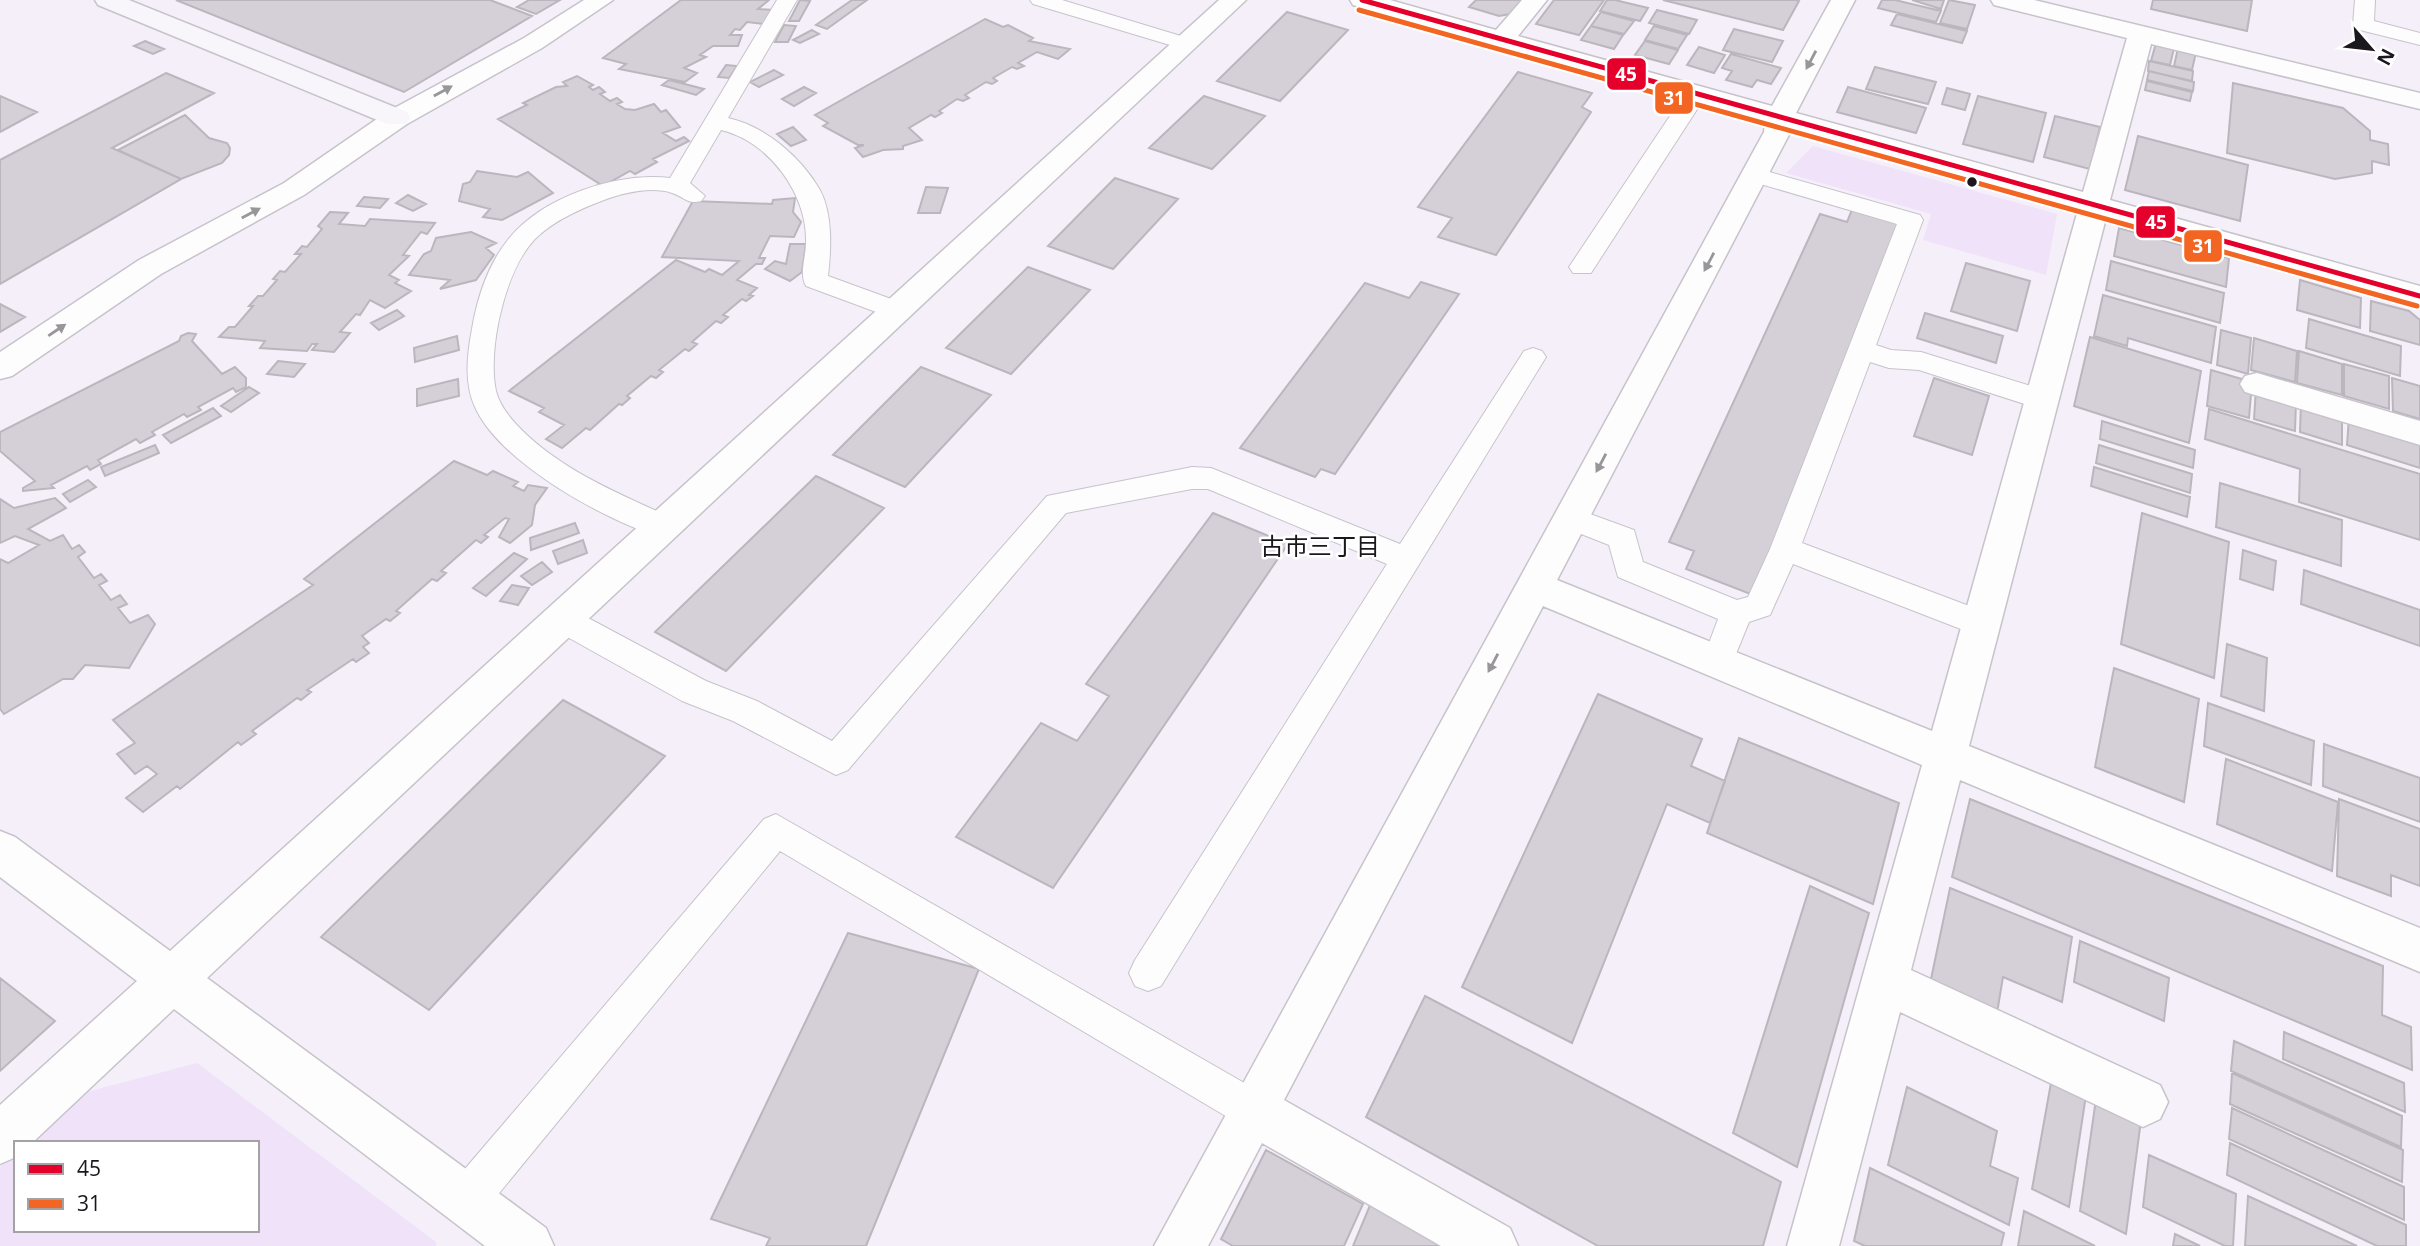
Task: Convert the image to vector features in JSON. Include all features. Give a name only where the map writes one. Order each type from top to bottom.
[{"type":"street","points":[[107,0],[397,118]]},
{"type":"street","points":[[0,368],[150,267],[303,184],[397,118],[533,43],[601,0]]},
{"type":"street","points":[[0,1139],[1234,0]]},
{"type":"street","points":[[1362,0],[2420,296]]},
{"type":"street","points":[[1502,39],[1535,0]]},
{"type":"street","points":[[1180,1246],[1755,176],[1778,132],[1779,118],[1843,0]]},
{"type":"street","points":[[2003,0],[2420,101]]},
{"type":"street","points":[[1813,1246],[2141,33]]},
{"type":"street","points":[[2257,384],[2420,433]]},
{"type":"street","points":[[1535,587],[2420,950]]},
{"type":"street","points":[[0,851],[467,1199],[516,1243]]},
{"type":"street","points":[[1885,982],[2143,1102]]},
{"type":"street","points":[[1253,1110],[1492,1246]]},
{"type":"lane","points":[[663,527],[581,486],[521,448],[488,406],[480,367],[486,324],[501,271],[525,234],[581,199],[642,185],[685,191],[716,122],[787,0]]},
{"type":"lane","points":[[1040,0],[1187,44]]},
{"type":"lane","points":[[2365,0],[2363,25],[2420,38]]},
{"type":"lane","points":[[1582,267],[1696,94]]},
{"type":"lane","points":[[716,122],[743,128],[777,153],[809,192],[819,241],[815,280],[896,310]]},
{"type":"lane","points":[[1571,518],[1623,538],[1629,569],[1736,612],[1759,606],[1785,549],[1911,220],[1755,176]]},
{"type":"lane","points":[[1861,349],[1889,359],[1921,361],[2043,400]]},
{"type":"lane","points":[[1148,973],[1533,356]]},
{"type":"lane","points":[[564,620],[694,691],[745,711],[836,760],[1056,504],[1192,478],[1211,479],[1405,559]]},
{"type":"lane","points":[[1785,549],[1982,624]]},
{"type":"lane","points":[[1718,662],[1736,612]]},
{"type":"lane","points":[[467,1199],[776,830],[1253,1110]]},
{"type":"shaded area","points":[[1813,146],[2057,214],[2046,275],[1923,240],[1931,214],[1786,173]]},
{"type":"shaded area","points":[[197,1063],[436,1242],[436,1246],[0,1246],[0,1167],[14,1155],[14,1232],[259,1232],[259,1141],[28,1141],[79,1094]]},
{"type":"building","points":[[176,0],[490,0],[532,16],[404,92]]},
{"type":"building","points":[[529,0],[560,0],[536,14],[517,7]]},
{"type":"building","points":[[681,0],[769,0],[758,9],[773,10],[765,24],[747,22],[740,30],[735,29],[730,35],[742,35],[738,46],[713,46],[700,55],[706,57],[684,68],[697,73],[685,82],[619,69],[626,64],[603,58]]},
{"type":"building","points":[[800,0],[810,1],[799,21],[789,21]]},
{"type":"building","points":[[852,0],[867,0],[827,29],[816,25]]},
{"type":"building","points":[[1476,0],[1522,0],[1510,14],[1499,16],[1469,7]]},
{"type":"building","points":[[1554,0],[1604,0],[1579,35],[1536,24]]},
{"type":"building","points":[[1607,0],[1648,8],[1640,21],[1600,11]]},
{"type":"building","points":[[1663,0],[1796,0],[1799,1],[1783,30]]},
{"type":"building","points":[[1882,0],[1895,0],[1941,11],[1936,22],[1878,8]]},
{"type":"building","points":[[1912,0],[1944,0],[1941,9]]},
{"type":"building","points":[[1949,0],[1975,5],[1967,29],[1940,23]]},
{"type":"building","points":[[2153,0],[2252,0],[2247,31],[2151,9]]},
{"type":"building","points":[[1657,10],[1697,20],[1689,34],[1649,23]]},
{"type":"building","points":[[1287,12],[1348,30],[1280,101],[1217,81]]},
{"type":"building","points":[[1601,12],[1634,21],[1624,34],[1591,26]]},
{"type":"building","points":[[1897,14],[1967,31],[1962,43],[1891,25]]},
{"type":"building","points":[[985,19],[1003,27],[1008,25],[1033,38],[1029,41],[1070,49],[1058,59],[1037,52],[1018,63],[1024,66],[1017,69],[1012,67],[993,78],[997,81],[992,84],[986,82],[965,95],[969,98],[963,101],[957,99],[939,111],[942,113],[935,117],[931,115],[909,128],[922,140],[903,146],[903,149],[883,150],[863,157],[855,148],[864,145],[858,145],[823,126],[828,123],[815,115]]},
{"type":"building","points":[[784,25],[796,26],[788,42],[775,42]]},
{"type":"building","points":[[1591,26],[1623,35],[1614,49],[1581,40]]},
{"type":"building","points":[[1654,26],[1687,35],[1678,49],[1645,40]]},
{"type":"building","points":[[1734,29],[1783,41],[1772,62],[1723,50]]},
{"type":"building","points":[[812,30],[819,34],[800,43],[793,40]]},
{"type":"building","points":[[145,41],[164,49],[153,54],[134,46]]},
{"type":"building","points":[[1645,41],[1678,50],[1669,64],[1635,55]]},
{"type":"building","points":[[2156,43],[2174,48],[2170,65],[2151,61]]},
{"type":"building","points":[[1699,47],[1725,55],[1714,73],[1687,65]]},
{"type":"building","points":[[2178,48],[2196,52],[2192,70],[2174,66]]},
{"type":"building","points":[[1731,54],[1781,68],[1771,84],[1757,80],[1752,87],[1726,80],[1732,71],[1722,68]]},
{"type":"building","points":[[2149,61],[2193,71],[2192,81],[2148,71]]},
{"type":"building","points":[[726,65],[737,66],[729,78],[718,77]]},
{"type":"building","points":[[1875,67],[1936,82],[1928,104],[1866,89]]},
{"type":"building","points":[[774,70],[783,75],[759,87],[750,82]]},
{"type":"building","points":[[2149,71],[2194,82],[2193,91],[2147,80]]},
{"type":"building","points":[[1518,72],[1592,93],[1582,107],[1591,112],[1496,255],[1438,237],[1452,218],[1418,207]]},
{"type":"building","points":[[166,73],[214,93],[112,148],[181,179],[0,284],[0,160]]},
{"type":"building","points":[[577,76],[593,85],[589,87],[593,90],[599,87],[605,92],[600,94],[610,101],[617,98],[622,102],[617,104],[625,109],[635,110],[654,104],[661,112],[666,110],[680,127],[663,133],[676,141],[684,137],[689,141],[653,159],[657,162],[635,174],[630,171],[603,186],[498,119],[556,87],[567,86],[563,82]]},
{"type":"building","points":[[669,80],[704,89],[696,95],[662,85]]},
{"type":"building","points":[[2147,81],[2192,92],[2190,101],[2145,90]]},
{"type":"building","points":[[2233,83],[2343,108],[2370,131],[2370,140],[2388,144],[2389,165],[2372,161],[2372,173],[2335,179],[2227,153]]},
{"type":"building","points":[[804,87],[816,93],[794,106],[782,99]]},
{"type":"building","points":[[1848,87],[1926,108],[1916,133],[1837,112]]},
{"type":"building","points":[[1947,88],[1970,94],[1965,110],[1942,104]]},
{"type":"building","points":[[0,96],[37,112],[0,132]]},
{"type":"building","points":[[1204,96],[1265,116],[1212,169],[1149,148]]},
{"type":"building","points":[[1978,96],[2046,113],[2033,162],[1963,144]]},
{"type":"building","points":[[185,115],[209,138],[227,143],[230,148],[229,155],[222,163],[181,179],[118,150]]},
{"type":"building","points":[[2055,116],[2100,127],[2090,169],[2044,157]]},
{"type":"building","points":[[793,127],[806,140],[791,146],[777,134]]},
{"type":"building","points":[[2138,136],[2248,165],[2240,221],[2125,190]]},
{"type":"building","points":[[477,171],[517,177],[528,172],[553,193],[502,220],[483,217],[490,209],[459,201],[463,184],[470,182]]},
{"type":"building","points":[[1115,178],[1178,199],[1113,269],[1048,246]]},
{"type":"building","points":[[926,187],[948,188],[940,213],[918,213]]},
{"type":"building","points":[[408,195],[426,204],[413,211],[396,203]]},
{"type":"building","points":[[364,197],[388,199],[380,208],[357,206]]},
{"type":"building","points":[[795,198],[793,212],[801,222],[794,237],[770,236],[759,258],[765,258],[762,264],[756,264],[737,280],[757,288],[749,295],[753,296],[746,301],[742,299],[723,315],[728,317],[721,323],[716,321],[692,342],[697,344],[689,351],[685,349],[659,370],[663,372],[656,378],[651,376],[627,396],[630,398],[622,405],[619,404],[590,430],[586,428],[562,448],[546,439],[564,425],[539,412],[544,408],[509,391],[676,260],[705,272],[709,269],[722,275],[739,261],[662,257],[693,201],[772,204],[773,200]]},
{"type":"building","points":[[1853,207],[1900,221],[1753,595],[1686,569],[1694,551],[1669,542],[1820,214],[1847,222]]},
{"type":"building","points":[[330,212],[348,213],[339,224],[365,226],[370,219],[435,223],[427,234],[421,232],[403,255],[409,256],[389,275],[399,280],[395,283],[411,291],[385,308],[370,300],[360,315],[356,314],[340,332],[350,333],[334,352],[312,350],[317,344],[312,344],[307,351],[260,348],[265,341],[219,337],[229,327],[235,327],[253,306],[249,306],[258,296],[263,296],[277,280],[273,279],[280,271],[285,272],[301,254],[295,254],[302,246],[307,247],[322,229],[318,226]]},
{"type":"building","points":[[2119,228],[2229,258],[2226,287],[2114,256]]},
{"type":"building","points":[[471,232],[496,243],[486,248],[494,255],[476,280],[440,289],[450,280],[409,275],[424,254],[431,251],[436,238]]},
{"type":"building","points":[[790,244],[806,244],[802,272],[790,281],[765,269],[775,261],[786,264]]},
{"type":"building","points":[[2111,261],[2224,293],[2220,323],[2106,290]]},
{"type":"building","points":[[1966,263],[2030,281],[2017,331],[1951,311]]},
{"type":"building","points":[[1028,267],[1090,290],[1011,374],[946,348]]},
{"type":"building","points":[[2300,280],[2361,298],[2360,328],[2297,310]]},
{"type":"building","points":[[1421,282],[1459,294],[1335,474],[1321,469],[1315,477],[1240,448],[1365,283],[1409,298]]},
{"type":"building","points":[[2103,295],[2216,327],[2211,363],[2128,338],[2127,346],[2094,336]]},
{"type":"building","points":[[2371,301],[2409,311],[2420,320],[2420,345],[2370,331]]},
{"type":"building","points":[[0,304],[25,317],[0,332]]},
{"type":"building","points":[[397,310],[404,316],[379,330],[371,323]]},
{"type":"building","points":[[1925,313],[2003,336],[1996,363],[1917,338]]},
{"type":"building","points":[[2309,319],[2401,346],[2400,376],[2306,348]]},
{"type":"building","points":[[2221,330],[2251,338],[2248,374],[2217,365]]},
{"type":"building","points":[[196,334],[192,341],[222,374],[235,367],[246,378],[246,387],[236,392],[233,388],[198,407],[201,410],[187,417],[184,414],[152,432],[155,435],[140,443],[136,439],[98,460],[101,464],[90,470],[87,466],[51,485],[54,488],[23,491],[23,488],[35,481],[0,451],[0,432],[179,341],[181,336]]},
{"type":"building","points":[[457,336],[459,350],[415,362],[414,348]]},
{"type":"building","points":[[2090,337],[2201,371],[2189,443],[2074,406]]},
{"type":"building","points":[[2254,338],[2297,351],[2295,382],[2251,370]]},
{"type":"building","points":[[2299,351],[2342,364],[2342,395],[2297,383]]},
{"type":"building","points":[[278,361],[305,364],[294,377],[267,374]]},
{"type":"building","points":[[2344,364],[2389,376],[2389,409],[2344,396]]},
{"type":"building","points":[[921,367],[991,395],[905,487],[833,455]]},
{"type":"building","points":[[2211,370],[2252,382],[2249,418],[2207,406]]},
{"type":"building","points":[[1934,378],[1989,396],[1972,455],[1914,436]]},
{"type":"building","points":[[2392,378],[2420,386],[2420,419],[2393,411]]},
{"type":"building","points":[[458,379],[459,396],[417,406],[417,389]]},
{"type":"building","points":[[249,387],[259,393],[231,412],[221,406]]},
{"type":"building","points":[[2256,389],[2296,402],[2295,431],[2254,419]]},
{"type":"building","points":[[2301,402],[2342,414],[2342,445],[2300,432]]},
{"type":"building","points":[[213,408],[221,416],[171,443],[163,435]]},
{"type":"building","points":[[2209,409],[2420,474],[2420,540],[2299,502],[2300,469],[2205,439]]},
{"type":"building","points":[[2349,417],[2420,439],[2420,468],[2347,445]]},
{"type":"building","points":[[2102,421],[2195,450],[2193,468],[2100,439]]},
{"type":"building","points":[[155,445],[159,453],[105,476],[101,467]]},
{"type":"building","points":[[2099,445],[2192,474],[2190,493],[2096,463]]},
{"type":"building","points":[[454,461],[487,475],[493,471],[518,482],[513,486],[524,491],[528,485],[547,488],[535,505],[532,525],[510,543],[499,537],[509,519],[505,518],[484,535],[488,537],[481,543],[476,540],[441,571],[446,573],[437,581],[432,579],[396,611],[400,613],[390,621],[386,619],[362,636],[369,643],[363,647],[369,653],[356,662],[353,659],[307,690],[311,692],[301,700],[297,698],[252,731],[256,734],[241,745],[238,742],[180,789],[177,786],[143,812],[126,798],[157,774],[147,766],[135,774],[117,754],[135,743],[113,720],[313,585],[304,579]]},
{"type":"building","points":[[2094,467],[2190,497],[2187,517],[2091,486]]},
{"type":"building","points":[[816,476],[884,508],[726,671],[655,632]]},
{"type":"building","points":[[88,480],[96,487],[70,502],[63,494]]},
{"type":"building","points":[[2220,483],[2342,520],[2341,566],[2216,527]]},
{"type":"building","points":[[55,498],[66,508],[28,529],[50,541],[63,535],[72,549],[79,545],[85,552],[78,557],[94,578],[101,574],[107,581],[99,585],[111,600],[120,595],[127,604],[118,608],[130,623],[148,615],[155,624],[129,668],[85,665],[73,679],[63,679],[4,714],[0,709],[0,559],[8,563],[39,545],[15,536],[0,543],[0,499],[14,508]]},
{"type":"building","points":[[1213,513],[1288,544],[1053,888],[956,837],[1041,723],[1077,741],[1109,696],[1086,684]]},
{"type":"building","points":[[2142,513],[2229,542],[2214,678],[2121,644]]},
{"type":"building","points":[[575,523],[579,533],[531,550],[530,538]]},
{"type":"building","points":[[583,540],[587,553],[558,564],[553,551]]},
{"type":"building","points":[[2243,550],[2276,561],[2273,590],[2240,579]]},
{"type":"building","points":[[514,553],[527,559],[486,596],[473,588]]},
{"type":"building","points":[[542,562],[552,572],[532,585],[521,576]]},
{"type":"building","points":[[2304,570],[2420,610],[2420,646],[2301,604]]},
{"type":"building","points":[[512,585],[529,588],[518,605],[500,601]]},
{"type":"building","points":[[2227,644],[2267,658],[2264,711],[2221,696]]},
{"type":"building","points":[[2114,668],[2199,699],[2184,802],[2095,767]]},
{"type":"building","points":[[1598,694],[1702,739],[1691,766],[1725,781],[1710,823],[1667,804],[1572,1043],[1462,987]]},
{"type":"building","points":[[563,700],[665,756],[429,1010],[321,937]]},
{"type":"building","points":[[2208,703],[2314,741],[2311,785],[2204,746]]},
{"type":"building","points":[[1739,738],[1899,803],[1873,904],[1707,833]]},
{"type":"building","points":[[2324,744],[2420,778],[2420,822],[2323,786]]},
{"type":"building","points":[[2226,759],[2338,802],[2332,871],[2217,824]]},
{"type":"building","points":[[1970,799],[2383,966],[2382,1015],[2411,1027],[2412,1070],[1952,877]]},
{"type":"building","points":[[2339,799],[2420,829],[2420,886],[2391,875],[2391,896],[2337,876]]},
{"type":"building","points":[[1810,886],[1869,913],[1797,1167],[1733,1133]]},
{"type":"building","points":[[1950,888],[2072,937],[2062,1002],[2003,977],[1997,1013],[1930,984]]},
{"type":"building","points":[[848,933],[979,969],[866,1246],[766,1246],[770,1238],[711,1219]]},
{"type":"building","points":[[2080,941],[2169,978],[2164,1021],[2074,982]]},
{"type":"building","points":[[0,978],[55,1021],[0,1071]]},
{"type":"building","points":[[1425,996],[1781,1182],[1763,1246],[1598,1246],[1366,1117]]},
{"type":"building","points":[[2284,1032],[2404,1083],[2405,1112],[2283,1059]]},
{"type":"building","points":[[2234,1041],[2402,1116],[2401,1147],[2231,1071]]},
{"type":"building","points":[[2054,1066],[2088,1082],[2069,1207],[2032,1189]]},
{"type":"building","points":[[2232,1073],[2403,1150],[2402,1182],[2230,1104]]},
{"type":"building","points":[[2098,1085],[2143,1105],[2126,1234],[2080,1211]]},
{"type":"building","points":[[1907,1087],[1997,1131],[1990,1166],[2018,1178],[2009,1225],[1888,1165]]},
{"type":"building","points":[[2232,1108],[2404,1187],[2404,1220],[2229,1139]]},
{"type":"building","points":[[2230,1143],[2406,1225],[2406,1246],[2377,1246],[2227,1175]]},
{"type":"building","points":[[1266,1150],[1363,1204],[1344,1246],[1233,1246],[1221,1239]]},
{"type":"building","points":[[2149,1155],[2236,1194],[2233,1246],[2225,1246],[2143,1207]]},
{"type":"building","points":[[1870,1168],[2004,1233],[2001,1246],[1865,1246],[1854,1241]]},
{"type":"building","points":[[2248,1196],[2357,1246],[2245,1246]]},
{"type":"building","points":[[1371,1203],[1447,1246],[1353,1246]]},
{"type":"building","points":[[2024,1211],[2095,1246],[2018,1246]]},
{"type":"building","points":[[2175,1234],[2200,1246],[2173,1246]]},
{"type":"transit line","name":"45","points":[[1362,0],[2420,296]]},
{"type":"transit line","name":"31","points":[[1359,10],[2417,306]]},
{"type":"district","name":"古市三丁目","points":[[1320,545]]}]
